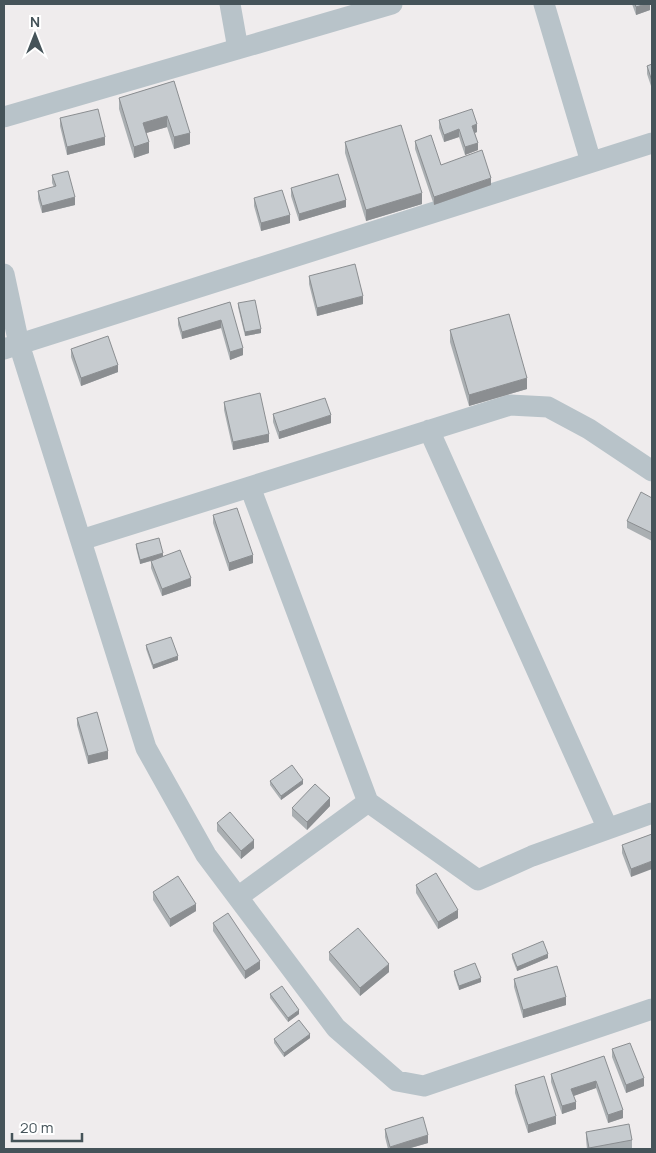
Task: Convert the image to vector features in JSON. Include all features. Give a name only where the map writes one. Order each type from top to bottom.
[{"type":"street","points":[[230,4],[238,49]]},
{"type":"street","points":[[4,117],[392,4]]},
{"type":"street","points":[[544,4],[590,162]]},
{"type":"street","points":[[12,347],[652,143]]},
{"type":"street","points":[[4,274],[12,347],[81,540],[146,748],[206,855],[336,1028],[396,1081],[424,1086],[652,1009]]},
{"type":"street","points":[[81,540],[510,405],[548,407],[589,429],[652,471]]},
{"type":"street","points":[[429,430],[608,828]]},
{"type":"street","points":[[250,487],[368,802],[478,880],[532,856],[652,813]]},
{"type":"street","points":[[238,897],[368,802]]},
{"type":"building","points":[[635,4],[646,4],[636,7]]},
{"type":"building","points":[[652,64],[652,81],[647,66]]},
{"type":"building","points":[[174,81],[190,133],[174,137],[167,116],[143,123],[149,142],[134,147],[119,98]]},
{"type":"building","points":[[98,109],[105,137],[67,147],[60,118]]},
{"type":"building","points":[[472,109],[477,124],[472,126],[478,143],[465,147],[459,129],[444,135],[439,120]]},
{"type":"building","points":[[401,125],[422,193],[366,210],[345,142]]},
{"type":"building","points":[[431,135],[441,165],[482,150],[491,178],[434,197],[415,141]]},
{"type":"building","points":[[68,171],[75,197],[42,206],[38,191],[56,186],[52,175]]},
{"type":"building","points":[[338,174],[346,200],[299,214],[291,188]]},
{"type":"building","points":[[282,190],[290,215],[261,223],[254,198]]},
{"type":"building","points":[[355,264],[363,296],[317,308],[309,276]]},
{"type":"building","points":[[255,300],[261,329],[245,332],[238,303]]},
{"type":"building","points":[[230,302],[243,348],[230,352],[221,320],[182,332],[178,318]]},
{"type":"building","points":[[509,314],[527,378],[469,395],[450,330]]},
{"type":"building","points":[[108,336],[118,365],[81,378],[71,349]]},
{"type":"building","points":[[260,393],[269,434],[233,442],[224,402]]},
{"type":"building","points":[[325,398],[331,415],[279,432],[273,414]]},
{"type":"building","points":[[641,492],[652,498],[652,533],[627,521]]},
{"type":"building","points":[[237,508],[253,555],[229,563],[213,515]]},
{"type":"building","points":[[159,538],[163,553],[140,560],[136,544]]},
{"type":"building","points":[[180,550],[191,578],[162,589],[151,561]]},
{"type":"building","points":[[171,637],[178,656],[153,665],[146,645]]},
{"type":"building","points":[[97,712],[108,751],[88,756],[77,718]]},
{"type":"building","points":[[292,765],[303,780],[281,796],[270,781]]},
{"type":"building","points":[[315,784],[330,798],[307,822],[292,808]]},
{"type":"building","points":[[230,812],[254,840],[241,851],[217,823]]},
{"type":"building","points":[[652,834],[652,861],[631,869],[622,845]]},
{"type":"building","points":[[436,873],[458,910],[438,922],[416,885]]},
{"type":"building","points":[[178,876],[196,904],[170,919],[153,892]]},
{"type":"building","points":[[228,913],[260,961],[245,971],[213,923]]},
{"type":"building","points":[[358,928],[389,964],[360,988],[329,952]]},
{"type":"building","points":[[543,941],[548,954],[517,967],[512,954]]},
{"type":"building","points":[[475,963],[481,978],[459,986],[454,971]]},
{"type":"building","points":[[557,966],[566,997],[523,1010],[514,979]]},
{"type":"building","points":[[282,986],[299,1010],[288,1018],[270,994]]},
{"type":"building","points":[[299,1020],[310,1034],[284,1053],[274,1039]]},
{"type":"building","points":[[630,1043],[644,1078],[626,1085],[612,1049]]},
{"type":"building","points":[[604,1056],[623,1110],[608,1115],[596,1081],[571,1089],[576,1102],[562,1106],[551,1074]]},
{"type":"building","points":[[544,1076],[556,1116],[528,1125],[515,1085]]},
{"type":"building","points":[[423,1117],[428,1135],[390,1147],[385,1129]]},
{"type":"building","points":[[629,1124],[632,1140],[589,1148],[586,1132]]}]
